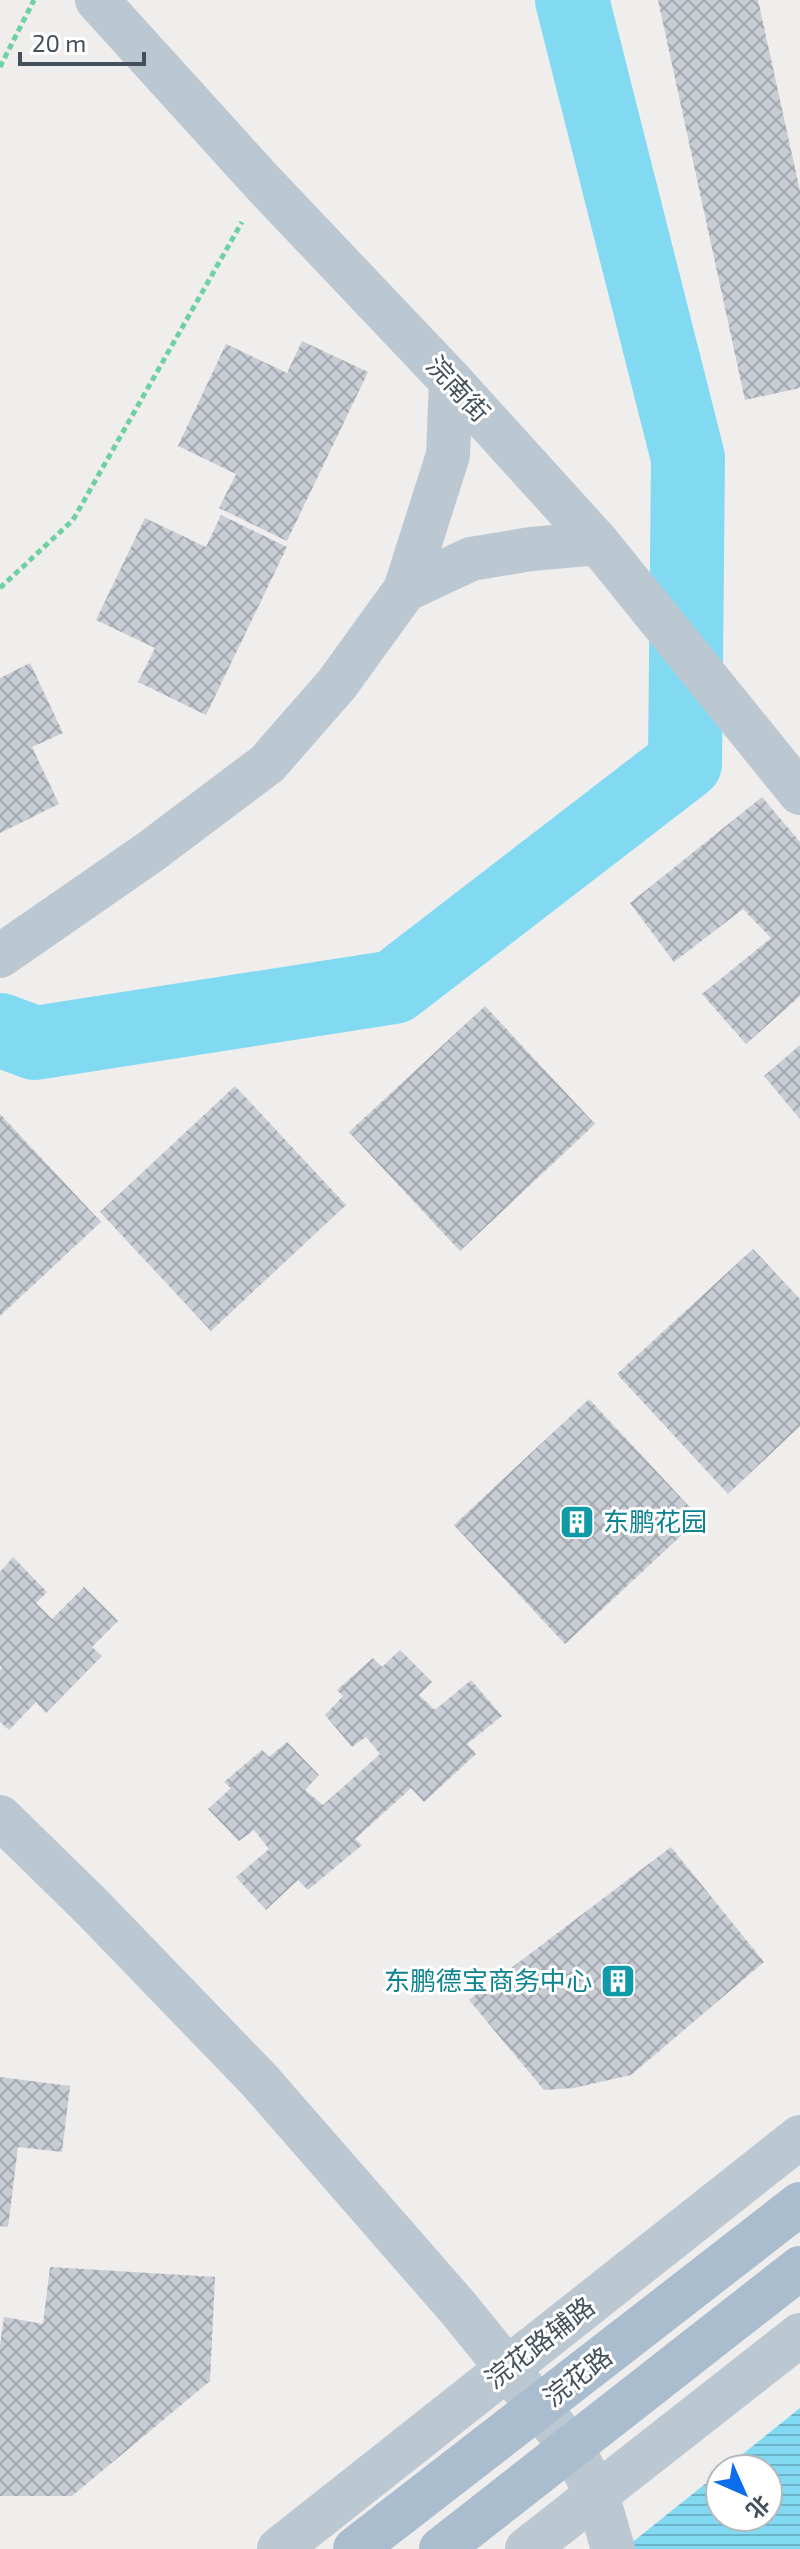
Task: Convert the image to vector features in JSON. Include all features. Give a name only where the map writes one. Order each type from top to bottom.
[{"type":"main road","name":"浣花路","points":[[355,2549],[800,2204]]},
{"type":"main road","name":"浣花路","points":[[441,2549],[800,2268]]},
{"type":"street","name":"浣南街","points":[[97,0],[598,543],[792,782]]},
{"type":"street","points":[[0,956],[150,852],[267,764],[337,684],[405,590],[448,455],[451,381]]},
{"type":"street","points":[[405,590],[471,559],[531,549],[598,543]]},
{"type":"street","points":[[0,1817],[93,1908],[260,2081],[508,2368],[571,2447],[597,2494],[613,2549]]},
{"type":"street","name":"浣花路辅路","points":[[279,2549],[800,2137]]},
{"type":"street","points":[[527,2549],[800,2335]]},
{"type":"street","points":[[446,2417],[508,2497]]},
{"type":"path","points":[[0,67],[34,0]]},
{"type":"path","points":[[0,588],[73,520],[264,184]]},
{"type":"water","points":[[800,2408],[800,2549],[624,2549],[704,2485],[704,2533],[784,2533],[784,2453],[744,2453]]},
{"type":"building","points":[[658,0],[758,0],[800,191],[800,388],[745,400]]},
{"type":"building","points":[[302,341],[368,372],[287,541],[219,508],[236,474],[178,446],[226,344],[287,373]]},
{"type":"building","points":[[221,515],[287,547],[206,715],[138,682],[155,648],[96,620],[145,518],[206,547]]},
{"type":"building","points":[[30,663],[63,733],[32,747],[59,804],[0,833],[0,678]]},
{"type":"building","points":[[762,797],[800,842],[800,996],[746,1044],[702,994],[771,938],[743,909],[674,962],[630,903]]},
{"type":"building","points":[[485,1006],[595,1124],[460,1251],[349,1132]]},
{"type":"building","points":[[800,1045],[800,1119],[764,1076]]},
{"type":"building","points":[[235,1086],[346,1205],[211,1331],[100,1212]]},
{"type":"building","points":[[0,1114],[101,1222],[0,1316]]},
{"type":"building","name":"东鹏花园","points":[[753,1249],[800,1299],[800,1426],[728,1494],[617,1374]]},
{"type":"building","name":"东鹏花园","points":[[589,1399],[700,1518],[565,1644],[454,1525]]},
{"type":"building","points":[[13,1557],[47,1592],[36,1603],[52,1619],[84,1587],[118,1621],[92,1647],[102,1656],[46,1713],[36,1702],[9,1730],[0,1722],[0,1572]]},
{"type":"building","points":[[400,1650],[432,1682],[419,1695],[435,1710],[471,1680],[502,1716],[467,1744],[476,1754],[424,1802],[411,1788],[355,1839],[362,1845],[308,1890],[298,1880],[266,1910],[236,1877],[269,1849],[254,1830],[239,1841],[208,1809],[231,1788],[224,1782],[262,1750],[269,1757],[287,1742],[319,1775],[305,1790],[323,1805],[380,1754],[366,1737],[352,1747],[325,1715],[343,1696],[337,1690],[373,1658],[382,1667]]},
{"type":"building","name":"东鹏德宝商务中心","points":[[671,1847],[764,1962],[631,2075],[574,2088],[544,2090],[469,2000]]},
{"type":"building","points":[[0,2077],[70,2086],[62,2152],[18,2147],[8,2227],[0,2226]]},
{"type":"building","points":[[50,2267],[215,2277],[210,2381],[72,2496],[0,2496],[0,2345],[4,2317],[43,2324]]},
{"type":"waterway","points":[[0,1030],[35,1043],[394,987],[685,763],[688,458],[572,0]]},
{"type":"place","name":"东鹏花园","points":[[577,1522]]},
{"type":"place","name":"东鹏德宝商务中心","points":[[618,1981]]}]
